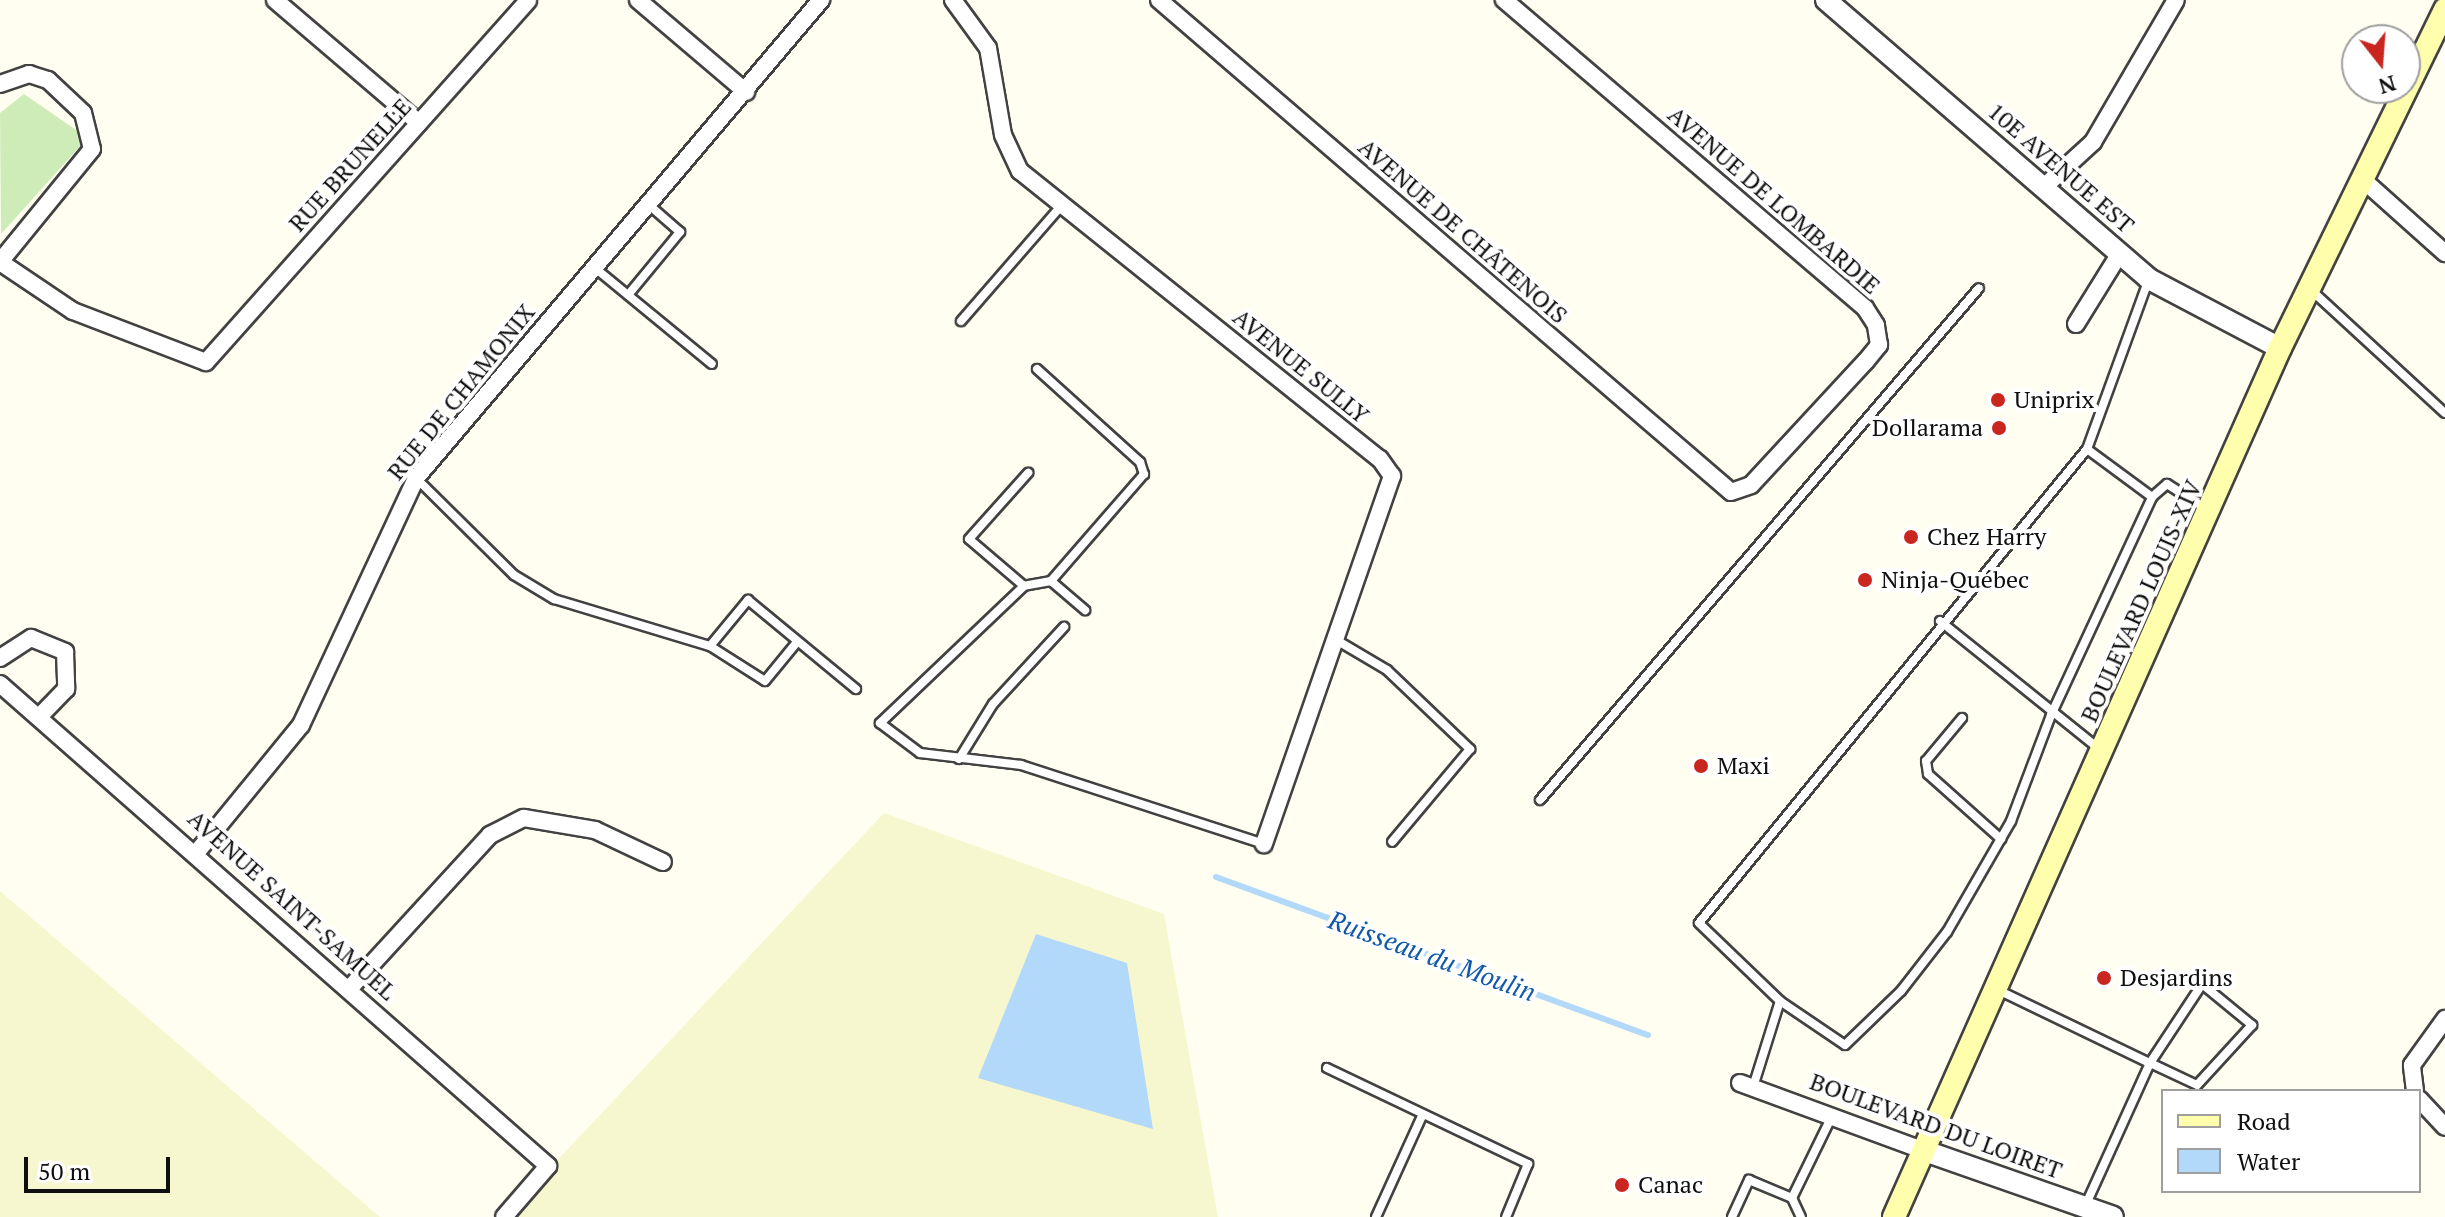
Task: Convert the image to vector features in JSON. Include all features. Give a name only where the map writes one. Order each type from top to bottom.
[{"type":"main road","name":"BOULEVARD LOUIS-XIV","points":[[1894,1217],[2280,348],[2445,9]]},
{"type":"street","points":[[275,0],[419,123]]},
{"type":"street","name":"RUE BRUNELLE","points":[[0,262],[73,311],[206,362],[528,0]]},
{"type":"street","points":[[638,0],[746,92]]},
{"type":"street","name":"RUE DE CHAMONIX","points":[[197,852],[301,725],[416,478],[821,0]]},
{"type":"street","name":"AVENUE SULLY","points":[[953,0],[988,48],[1009,153],[1061,206],[1380,459],[1392,476],[1338,641],[1264,844]]},
{"type":"street","name":"AVENUE DE CHÂTENOIS","points":[[1159,0],[1722,485],[1738,490]]},
{"type":"street","name":"AVENUE DE LOMBARDIE","points":[[1504,0],[1865,308],[1876,325],[1879,345],[1866,361],[1761,475],[1738,490]]},
{"type":"street","name":"10E AVENUE EST","points":[[1826,0],[2149,279],[2280,348]]},
{"type":"street","points":[[2045,186],[2093,142],[2176,0]]},
{"type":"street","points":[[0,84],[29,74],[48,80],[83,113],[92,149],[0,262]]},
{"type":"street","points":[[2361,178],[2445,253]]},
{"type":"street","points":[[2076,324],[2120,253]]},
{"type":"street","points":[[0,658],[31,638],[65,652],[66,689],[39,717]]},
{"type":"street","name":"AVENUE SAINT-SAMUEL","points":[[0,684],[197,852],[548,1166],[504,1217]]},
{"type":"street","points":[[349,989],[490,835],[524,818],[595,830],[663,862]]},
{"type":"street","points":[[2415,1089],[2412,1065],[2445,1019]]},
{"type":"street","name":"BOULEVARD DU LOIRET","points":[[1747,1085],[2097,1213]]},
{"type":"street","points":[[2421,1101],[2445,1127]]},
{"type":"lane","points":[[628,295],[680,232],[649,205]]},
{"type":"lane","points":[[961,321],[1061,206]]},
{"type":"lane","points":[[595,268],[712,364]]},
{"type":"lane","points":[[2149,279],[2087,449],[1940,621],[1699,923],[1780,1001],[1845,1045],[1947,932],[2001,839],[2051,715],[2152,497],[2167,484],[2209,511]]},
{"type":"lane","points":[[1540,800],[1979,288]]},
{"type":"lane","points":[[2309,288],[2445,413]]},
{"type":"lane","points":[[1037,369],[1140,462],[1144,474],[1051,581],[1024,586],[880,723],[920,753],[1021,765],[1264,844]]},
{"type":"lane","points":[[2087,449],[2152,497]]},
{"type":"lane","points":[[1024,586],[969,539],[1028,473]]},
{"type":"lane","points":[[416,478],[514,575],[554,599],[710,646],[765,681],[797,642]]},
{"type":"lane","points":[[1051,581],[1085,610]]},
{"type":"lane","points":[[710,646],[748,600],[856,689]]},
{"type":"lane","points":[[1940,621],[2051,715],[2103,752]]},
{"type":"lane","points":[[959,759],[993,704],[1064,627]]},
{"type":"lane","points":[[1338,641],[1387,670],[1470,749],[1392,842]]},
{"type":"lane","points":[[1962,718],[1926,761],[1928,774],[2001,839]]},
{"type":"lane","points":[[1996,989],[2150,1063],[2197,1085],[2252,1025],[2202,984],[2150,1063],[2097,1213]]},
{"type":"lane","points":[[1747,1085],[1780,1001]]},
{"type":"lane","points":[[1327,1068],[1528,1164],[1506,1217]]},
{"type":"lane","points":[[1376,1217],[1423,1114]]},
{"type":"lane","points":[[1792,1198],[1832,1115]]},
{"type":"lane","points":[[1732,1217],[1749,1180],[1792,1198],[1801,1217]]},
{"type":"green space","points":[[24,94],[79,132],[82,144],[1,234],[0,113]]},
{"type":"green space","points":[[884,813],[1164,914],[1218,1217],[504,1217]]},
{"type":"green space","points":[[0,891],[380,1217],[0,1217]]},
{"type":"water","points":[[1036,934],[1127,963],[1153,1129],[978,1078]]},
{"type":"waterway","name":"Ruisseau du Moulin","points":[[1216,877],[1648,1035]]},
{"type":"place","name":"Uniprix","points":[[1998,400]]},
{"type":"place","name":"Dollarama","points":[[1999,428]]},
{"type":"place","name":"Chez Harry","points":[[1911,537]]},
{"type":"place","name":"Ninja-Québec","points":[[1865,580]]},
{"type":"place","name":"Maxi","points":[[1701,766]]},
{"type":"place","name":"Desjardins","points":[[2104,978]]},
{"type":"place","name":"Canac","points":[[1622,1185]]}]
